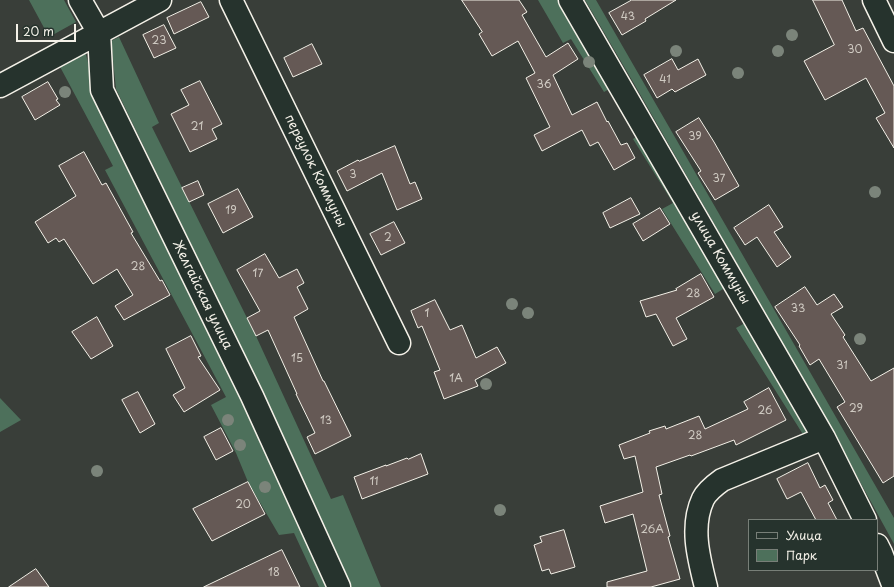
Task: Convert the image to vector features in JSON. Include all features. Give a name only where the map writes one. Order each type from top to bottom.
[{"type":"street","name":"Желгайская улица","points":[[80,0],[99,33],[102,90],[252,396],[339,587]]},
{"type":"street","points":[[0,86],[160,0]]},
{"type":"street","name":"переулок Коммуны","points":[[231,0],[399,343]]},
{"type":"street","name":"улица Коммуны","points":[[570,0],[824,438],[864,519]]},
{"type":"street","points":[[874,0],[894,41]]},
{"type":"street","points":[[706,587],[696,534],[698,515],[703,499],[711,488],[722,480],[824,438]]},
{"type":"street","points":[[878,547],[894,587]]},
{"type":"green space","points":[[29,0],[64,0],[76,22],[49,37]]},
{"type":"green space","points":[[538,0],[562,0],[613,87],[604,92],[571,39],[563,43]]},
{"type":"green space","points":[[585,0],[596,0],[894,518],[894,544],[818,405]]},
{"type":"green space","points":[[119,37],[159,123],[152,127],[256,336],[331,499],[343,495],[381,587],[351,587],[290,450],[116,89],[111,41]]},
{"type":"green space","points":[[84,52],[94,83],[240,394],[326,587],[319,587],[294,533],[279,535],[248,482],[236,453],[211,405],[226,397],[105,170],[113,166],[58,63]]},
{"type":"green space","points":[[639,135],[728,286],[715,294],[662,209],[673,203],[633,139]]},
{"type":"green space","points":[[745,323],[810,432],[804,436],[736,328]]},
{"type":"green space","points":[[0,398],[21,420],[0,432]]},
{"type":"building","points":[[462,0],[519,0],[527,12],[522,15],[546,57],[568,43],[578,59],[553,75],[572,115],[597,102],[621,145],[627,143],[635,158],[614,170],[598,142],[590,146],[582,130],[542,151],[534,135],[550,127],[526,78],[535,73],[518,41],[492,56],[479,34],[482,32]]},
{"type":"building","points":[[632,0],[676,0],[645,19],[646,21],[622,35],[609,13]]},
{"type":"building","points":[[813,0],[842,0],[856,31],[863,28],[894,86],[894,148],[876,118],[885,113],[866,78],[825,100],[804,61],[834,45]]},
{"type":"building","points":[[201,2],[209,17],[174,34],[167,18]]},
{"type":"building","points":[[164,25],[176,48],[154,58],[143,35]]},
{"type":"building","points":[[312,44],[322,64],[293,77],[284,58]]},
{"type":"building","points":[[672,59],[678,70],[698,59],[706,75],[675,92],[672,89],[657,98],[644,75]]},
{"type":"building","points":[[200,81],[222,124],[212,129],[217,139],[190,152],[171,114],[189,105],[181,90]]},
{"type":"building","points":[[48,82],[58,99],[56,100],[60,105],[35,120],[22,97]]},
{"type":"building","points":[[699,118],[739,186],[715,200],[698,173],[701,171],[676,132]]},
{"type":"building","points":[[395,146],[410,184],[415,182],[422,199],[397,210],[382,173],[347,191],[337,171],[358,160],[359,161]]},
{"type":"building","points":[[84,152],[102,185],[106,183],[133,232],[131,233],[160,281],[162,280],[170,295],[124,320],[115,306],[133,295],[117,269],[93,284],[64,239],[59,242],[56,238],[48,243],[35,222],[76,196],[59,166]]},
{"type":"building","points":[[198,181],[204,195],[189,202],[182,188]]},
{"type":"building","points":[[238,189],[253,217],[223,233],[208,204]]},
{"type":"building","points":[[631,198],[640,214],[610,228],[603,213]]},
{"type":"building","points":[[769,205],[783,227],[774,232],[791,257],[777,267],[757,237],[745,245],[734,228]]},
{"type":"building","points":[[660,208],[670,224],[643,241],[633,224]]},
{"type":"building","points":[[394,222],[405,243],[381,255],[370,234]]},
{"type":"building","points":[[265,254],[279,278],[297,269],[304,283],[297,287],[308,309],[294,317],[323,381],[351,436],[315,454],[307,437],[315,433],[268,330],[256,336],[247,318],[260,311],[237,270]]},
{"type":"building","points":[[701,274],[714,297],[676,318],[687,339],[673,346],[656,314],[646,317],[640,301],[677,290],[676,289]]},
{"type":"building","points":[[805,287],[817,305],[834,294],[843,307],[831,314],[845,335],[843,337],[871,381],[894,368],[894,476],[883,483],[837,407],[845,402],[819,359],[810,365],[799,346],[800,345],[775,307]]},
{"type":"building","points":[[435,300],[450,330],[462,325],[476,358],[497,347],[506,363],[475,380],[478,386],[444,399],[434,372],[440,370],[422,326],[418,328],[411,311]]},
{"type":"building","points":[[97,317],[113,346],[91,359],[72,332]]},
{"type":"building","points":[[191,336],[201,356],[198,357],[220,390],[184,412],[173,395],[185,388],[166,349]]},
{"type":"building","points":[[769,388],[786,420],[736,445],[734,440],[656,467],[662,494],[659,495],[670,536],[668,537],[680,579],[651,587],[607,587],[607,582],[647,571],[633,514],[605,523],[600,506],[643,492],[635,456],[624,459],[619,445],[650,433],[649,431],[665,426],[666,429],[699,416],[705,429],[748,409],[744,402]]},
{"type":"building","points":[[138,392],[155,424],[140,433],[122,400]]},
{"type":"building","points":[[221,428],[233,451],[216,460],[204,437]]},
{"type":"building","points":[[421,454],[428,474],[362,499],[354,477]]},
{"type":"building","points":[[808,463],[820,488],[825,485],[833,500],[828,503],[836,519],[815,519],[801,492],[787,499],[777,479]]},
{"type":"building","points":[[248,482],[265,514],[212,541],[193,509]]},
{"type":"building","points":[[564,530],[575,567],[551,574],[549,569],[542,571],[534,545],[542,542],[540,537]]},
{"type":"building","points":[[282,550],[300,587],[204,587]]},
{"type":"building","points":[[36,569],[49,587],[9,587]]}]
